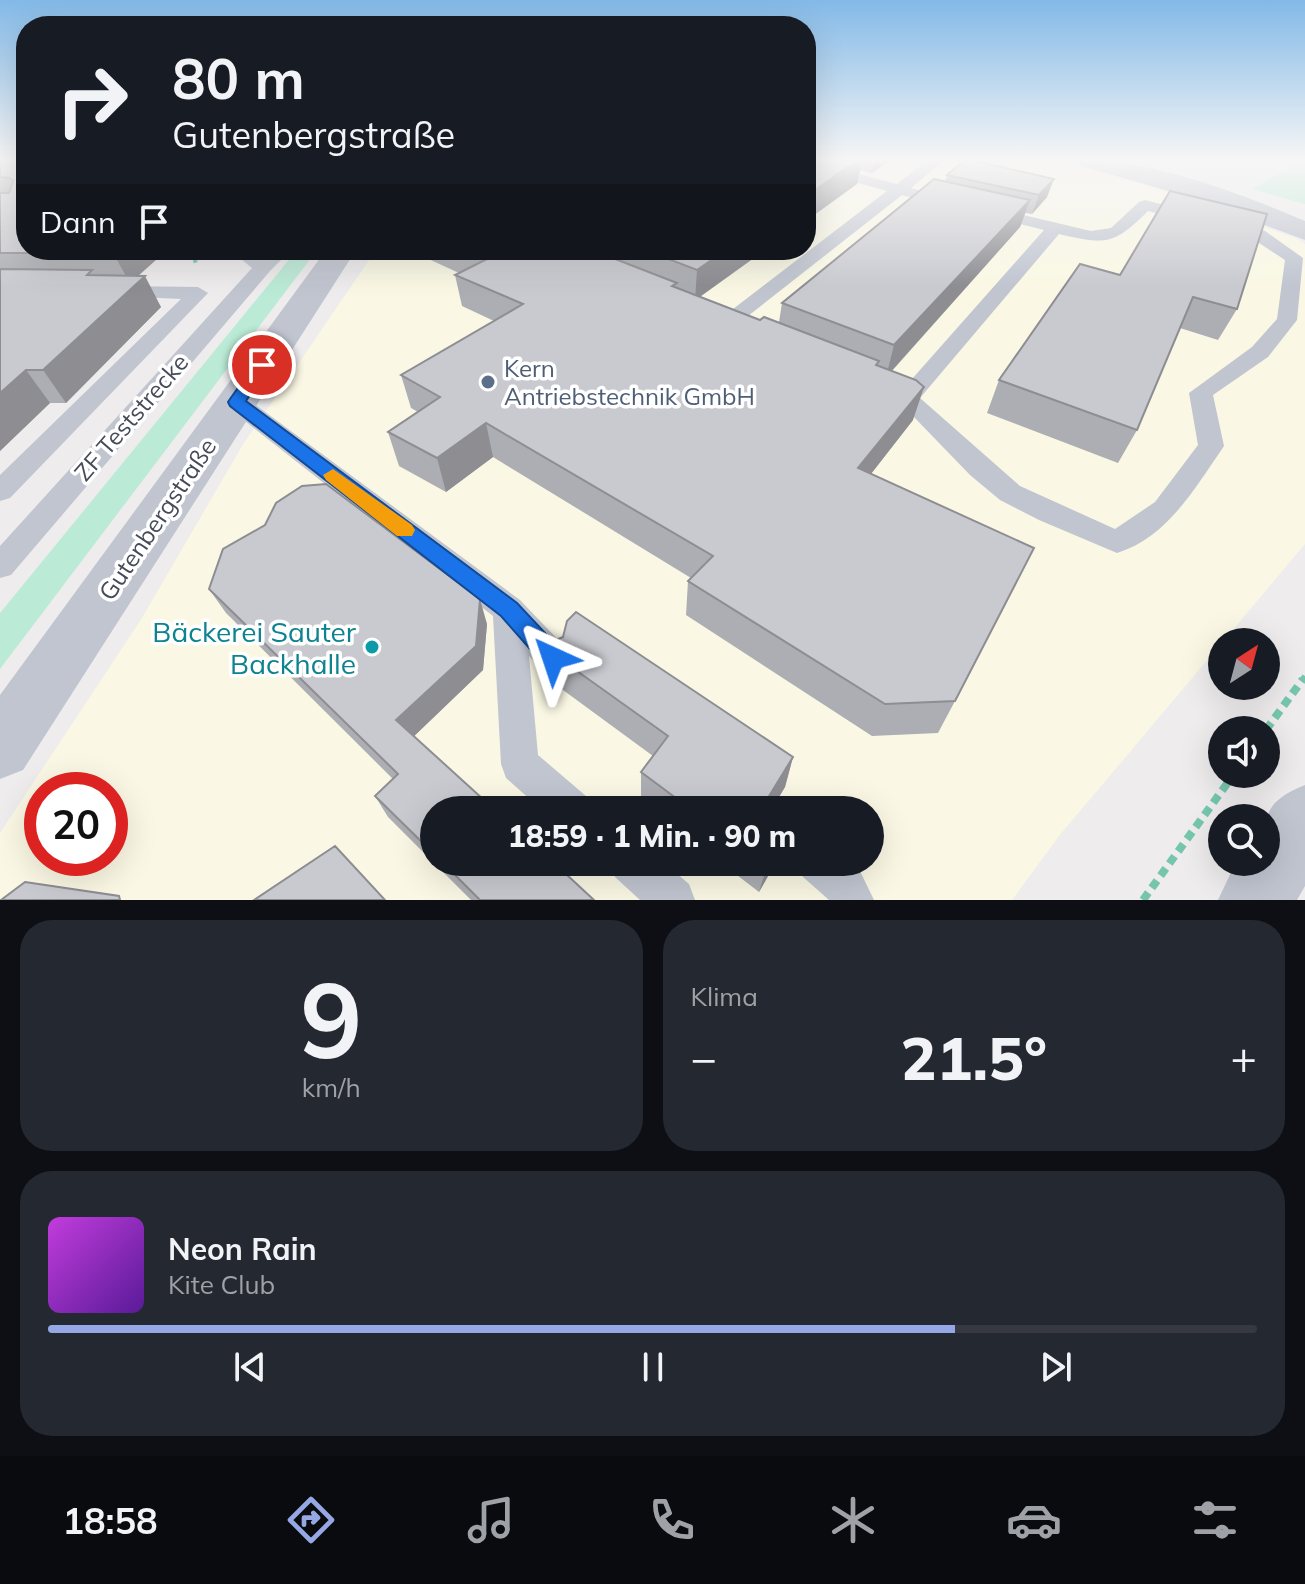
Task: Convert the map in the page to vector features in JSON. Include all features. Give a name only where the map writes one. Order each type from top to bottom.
[{"type":"street","points":[[1232,202],[1305,231]]},
{"type":"street","name":"Gutenbergstraße","points":[[0,748],[17,699],[236,402],[334,260]]},
{"type":"street","points":[[1255,900],[1305,820]]},
{"type":"lane","points":[[816,250],[883,202]]},
{"type":"lane","points":[[866,381],[908,398],[1009,493],[1117,542],[1165,509],[1211,446],[1201,393],[1260,352],[1287,320],[1294,258],[1259,235],[1145,205],[1116,233],[1091,236],[943,202]]},
{"type":"lane","points":[[908,398],[1055,228]]},
{"type":"lane","points":[[253,260],[263,267]]},
{"type":"lane","name":"ZF Teststrecke","points":[[0,566],[271,260]]},
{"type":"lane","points":[[755,335],[720,320],[803,260]]},
{"type":"lane","points":[[0,491],[198,293],[107,292]]},
{"type":"lane","points":[[236,402],[509,610],[553,658]]},
{"type":"lane","points":[[509,610],[520,764],[556,796]]},
{"type":"lane","points":[[646,876],[673,900]]},
{"type":"lane","points":[[836,876],[843,882],[852,900]]},
{"type":"path","points":[[1276,716],[1305,676]]},
{"type":"path","points":[[1143,900],[1224,788]]},
{"type":"shaded area","points":[[816,202],[1195,202],[1305,244],[1305,544],[1234,628],[1208,628],[1208,659],[1059,836],[1012,900],[0,900],[0,833],[24,797],[24,876],[128,876],[128,772],[40,772],[142,618],[242,446],[369,260],[816,260]]},
{"type":"green space","points":[[289,260],[309,260],[0,669],[0,613]]},
{"type":"building","points":[[0,202],[16,202],[16,253],[0,253]]},
{"type":"building","points":[[906,202],[1028,202],[894,345],[782,303]]},
{"type":"building","points":[[1163,202],[1216,202],[1267,214],[1237,309],[1193,297],[1137,430],[999,380],[1080,264],[1120,275]]},
{"type":"building","points":[[485,260],[618,260],[677,283],[672,286],[879,361],[876,365],[916,380],[924,387],[858,468],[1034,548],[955,701],[885,704],[688,581],[713,556],[486,423],[437,458],[388,432],[440,397],[401,375],[523,304],[455,275]]},
{"type":"building","points":[[671,260],[712,260],[697,270]]},
{"type":"building","points":[[0,269],[92,270],[87,275],[145,276],[43,370],[26,370],[0,393]]},
{"type":"building","name":"Bäckerei Sauter Backhalle","points":[[326,484],[480,599],[476,646],[396,720],[480,796],[420,796],[420,840],[375,796],[398,774],[209,589],[223,549],[265,525],[276,503],[302,486]]},
{"type":"building","points":[[576,612],[793,757],[769,796],[673,796],[641,772],[668,736],[542,646],[563,637],[567,621]]},
{"type":"building","points":[[335,846],[385,900],[254,900]]},
{"type":"building","points":[[456,876],[568,876],[594,900],[480,900]]},
{"type":"building","points":[[25,882],[119,896],[120,900],[1,900]]},
{"type":"slow traffic","points":[[333,475],[405,530]]},
{"type":"place","name":"Kern Antriebstechnik GmbH","points":[[488,382]]},
{"type":"place","name":"Bäckerei Sauter Backhalle","points":[[372,647]]},
{"type":"route","points":[[262,365],[236,402],[509,610],[553,658]]}]
